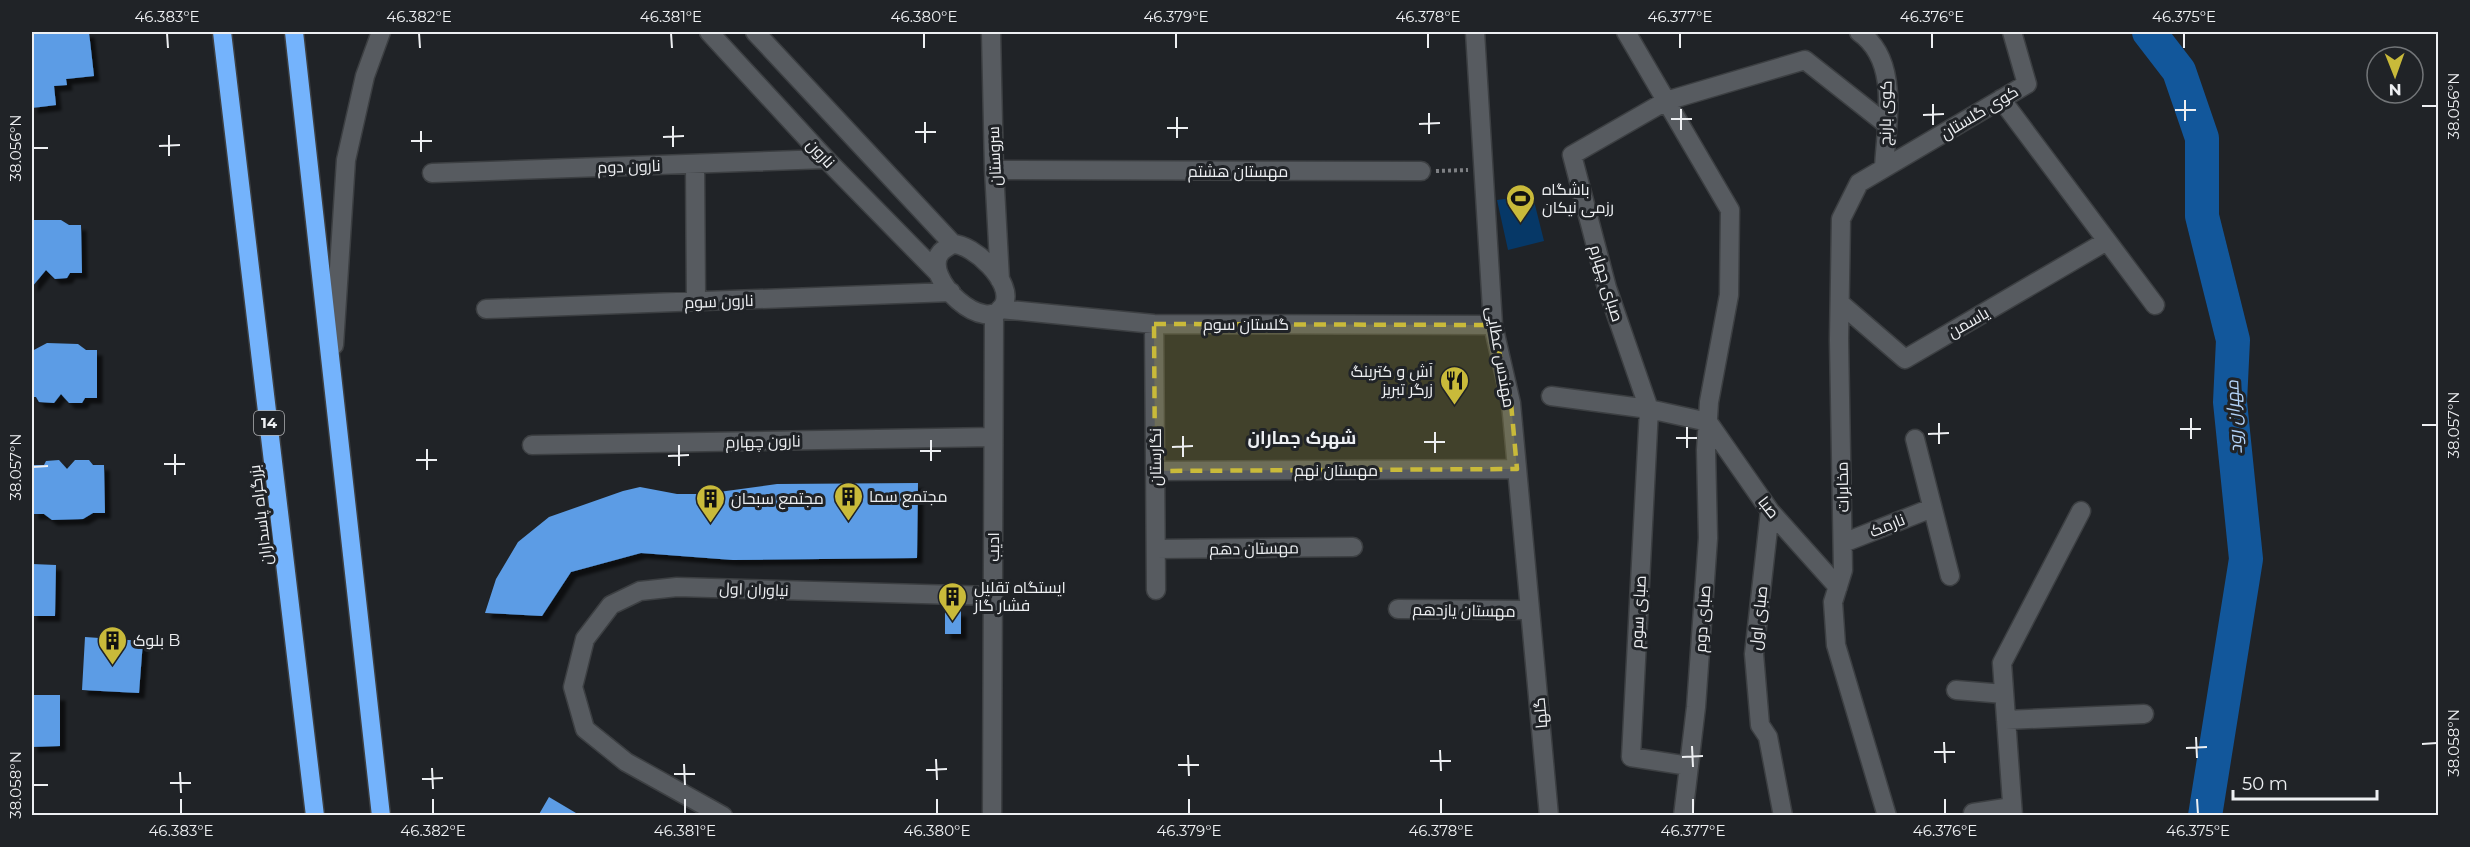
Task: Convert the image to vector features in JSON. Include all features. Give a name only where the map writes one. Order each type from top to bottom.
[{"type":"highway","name":"بزرگراه پاسداران","points":[[222,32],[315,816]]},
{"type":"highway","points":[[294,32],[381,816]]},
{"type":"street","points":[[332,367],[346,160],[365,76],[381,32]]},
{"type":"street","name":"نارون","points":[[709,32],[826,159],[937,272],[951,292]]},
{"type":"street","name":"نارون","points":[[755,32],[953,244]]},
{"type":"street","name":"سروستان","points":[[991,32],[994,170],[1000,280],[1005,293],[1005,302],[997,312]]},
{"type":"street","name":"مهندس عطایی","points":[[1476,32],[1482,169],[1493,325],[1510,403],[1530,610]]},
{"type":"street","name":"صبای دوم","points":[[1626,32],[1730,210],[1729,295],[1709,402],[1708,538],[1696,707],[1683,816]]},
{"type":"street","name":"کوی بارنج","points":[[1860,32],[1871,40],[1882,55],[1887,78],[1884,168]]},
{"type":"street","name":"کوی گلستان","points":[[1884,168],[2027,84],[2012,32]]},
{"type":"street","points":[[1666,101],[1805,60],[1886,124]]},
{"type":"street","points":[[2001,99],[2105,242],[2155,305]]},
{"type":"street","name":"صبای چهارم","points":[[1649,409],[1607,288],[1572,155],[1666,101]]},
{"type":"street","name":"نارون دوم","points":[[432,173],[826,159]]},
{"type":"street","points":[[695,164],[696,301]]},
{"type":"street","name":"مخابرات","points":[[1884,168],[1859,183],[1840,219],[1843,570],[1833,602],[1836,645],[1887,816]]},
{"type":"street","name":"مهستان هشتم","points":[[994,170],[1420,171]]},
{"type":"street","name":"یاسمن","points":[[1840,303],[1905,359],[2105,242]]},
{"type":"street","points":[[937,272],[941,252],[953,244],[963,244],[971,248],[1000,280]]},
{"type":"street","name":"نارون سوم","points":[[486,309],[951,292]]},
{"type":"street","name":"گلستان سوم","points":[[951,292],[973,311],[1154,324],[1493,325]]},
{"type":"street","name":"ادیب","points":[[992,816],[993,437],[997,312]]},
{"type":"street","name":"نگارستان","points":[[1154,324],[1156,591]]},
{"type":"street","points":[[1551,396],[1649,409],[1708,422]]},
{"type":"street","name":"صبای سوم","points":[[1649,409],[1631,757],[1689,766]]},
{"type":"street","name":"صبا","points":[[1708,422],[1770,511],[1838,586]]},
{"type":"street","name":"نارون چهارم","points":[[532,445],[993,437]]},
{"type":"street","points":[[1916,439],[1950,576]]},
{"type":"street","name":"مهستان نهم","points":[[1155,471],[1517,470]]},
{"type":"street","name":"نارمک","points":[[1843,543],[1932,508]]},
{"type":"street","name":"صبای اول","points":[[1770,511],[1754,654],[1760,725],[1768,737],[1783,816]]},
{"type":"street","points":[[1973,813],[2013,811],[2002,663],[2081,511]]},
{"type":"street","name":"مهستان دهم","points":[[1156,549],[1353,547]]},
{"type":"street","name":"نیاوران اول","points":[[723,816],[626,762],[585,729],[573,687],[585,639],[611,605],[640,591],[677,587],[993,596]]},
{"type":"street","name":"مهستان یازدهم","points":[[1398,609],[1530,610]]},
{"type":"street","name":"گلها","points":[[1530,610],[1549,816]]},
{"type":"street","points":[[1956,690],[2004,694]]},
{"type":"street","points":[[2006,720],[2144,714]]},
{"type":"path","points":[[1420,171],[1482,169]]},
{"type":"highlighted area","points":[[1154,324],[1493,325],[1511,403],[1517,469],[1155,471]]},
{"type":"shaded area","name":"باشگاه رزمی نیکان","points":[[1512,198],[1514,205],[1534,201],[1544,241],[1508,250],[1497,200]]},
{"type":"building","points":[[32,32],[89,32],[94,76],[66,79],[67,85],[54,86],[56,105],[32,108]]},
{"type":"building","points":[[32,220],[61,220],[69,225],[81,225],[82,273],[70,273],[67,278],[55,279],[46,270],[32,287]]},
{"type":"building","points":[[47,343],[78,344],[86,350],[97,350],[97,398],[85,398],[82,403],[69,403],[61,394],[54,403],[39,402],[36,397],[32,397],[32,351]]},
{"type":"building","points":[[59,460],[67,469],[75,460],[89,460],[93,465],[104,465],[105,513],[93,513],[83,519],[52,520],[44,514],[33,514],[32,465],[44,465],[46,461]]},
{"type":"building","points":[[918,483],[917,558],[733,560],[641,553],[571,572],[542,616],[485,613],[496,579],[518,542],[549,517],[623,491],[640,487],[677,494],[704,494],[777,484]]},
{"type":"building","points":[[32,564],[56,565],[55,616],[32,616]]},
{"type":"building","name":"ایستگاه تقلیل فشار گاز","points":[[945,611],[961,611],[961,634],[945,634]]},
{"type":"building","name":"بلوک B","points":[[85,637],[143,641],[139,693],[82,690]]},
{"type":"building","points":[[32,695],[60,695],[60,746],[32,747]]},
{"type":"building","points":[[549,797],[581,816],[538,816]]},
{"type":"waterway","name":"مهران رود","points":[[2149,32],[2179,71],[2202,138],[2202,216],[2233,340],[2230,402],[2246,559],[2205,816]]},
{"type":"place","name":"باشگاه رزمی نیکان","points":[[1521,224]]},
{"type":"place","name":"آش و کترینگ زرگر تبریز","points":[[1454,406]]},
{"type":"place","name":"مجتمع سما","points":[[848,522]]},
{"type":"place","name":"مجتمع سبحان","points":[[710,524]]},
{"type":"place","name":"ایستگاه تقلیل فشار گاز","points":[[953,622]]},
{"type":"place","name":"بلوک B","points":[[112,666]]},
{"type":"district","name":"شهرک جماران","points":[[1302,438]]}]
